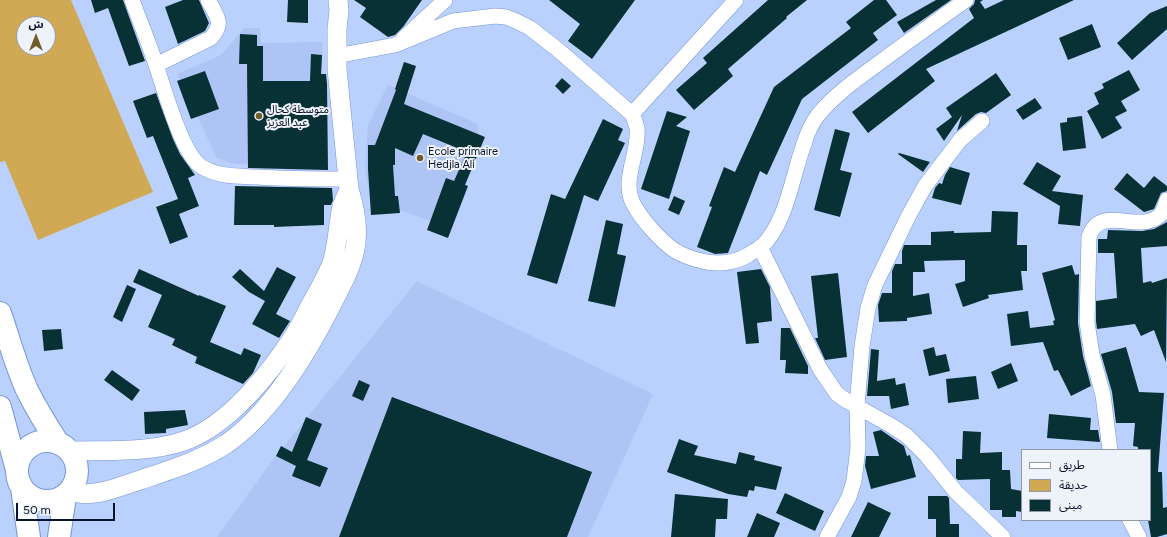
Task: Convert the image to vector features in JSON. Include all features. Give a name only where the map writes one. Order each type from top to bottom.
[{"type":"main road","points":[[0,313],[28,391],[40,415],[63,447],[75,459],[78,469],[77,479],[73,488],[57,500],[47,502],[29,496],[19,479],[19,460],[24,452],[32,445],[41,442],[52,441],[63,447]]},
{"type":"main road","points":[[0,407],[19,479],[29,537]]},
{"type":"main road","points":[[61,534],[67,494]]},
{"type":"street","points":[[132,0],[185,144],[200,166],[225,176],[349,184]]},
{"type":"street","points":[[156,65],[211,38],[217,31],[219,25],[218,20],[208,0]]},
{"type":"street","points":[[395,45],[445,0]]},
{"type":"street","points":[[632,114],[736,0]]},
{"type":"street","points":[[336,56],[395,45],[453,21],[494,16],[516,20],[530,28],[557,49],[632,114],[637,127],[637,138],[629,184],[633,203],[640,215],[674,250],[693,259],[709,263],[723,263],[741,259],[760,247],[778,224],[797,162],[810,127],[817,115],[841,92],[868,71],[966,0]]},
{"type":"street","points":[[67,494],[86,495],[102,492],[182,466],[205,456],[227,443],[257,416],[282,387],[326,316],[348,273],[355,248],[356,235],[356,220],[349,184],[341,116],[336,56],[340,3]]},
{"type":"street","points":[[827,537],[849,497],[854,481],[858,448],[857,406],[862,346],[868,308],[875,285],[924,186],[960,140],[982,121]]},
{"type":"street","points":[[63,447],[138,448],[166,445],[185,440],[203,432],[223,418],[254,389],[295,335],[322,286],[332,263],[338,242],[342,205],[349,184]]},
{"type":"street","points":[[1110,449],[1103,395],[1092,355],[1087,322],[1089,237],[1091,230],[1095,225],[1104,220],[1137,222],[1160,216],[1167,200]]},
{"type":"street","points":[[760,247],[820,369],[837,394],[847,402],[857,406],[907,436],[926,455],[956,492],[1003,537]]},
{"type":"street","points":[[1131,521],[1139,537]]},
{"type":"shaded area","name":"متوسطة كحال عبد العزيز","points":[[244,28],[260,28],[261,43],[322,42],[323,163],[234,164],[217,158],[177,74],[221,55]]},
{"type":"shaded area","name":"Ecole primaire Hedjla Ali","points":[[388,85],[478,124],[478,149],[441,225],[392,207],[371,207],[365,167],[368,125]]},
{"type":"shaded area","points":[[417,281],[653,394],[588,537],[217,537],[268,466]]},
{"type":"green space","points":[[0,0],[71,0],[153,192],[38,240],[5,161],[0,162]]},
{"type":"building","points":[[91,0],[123,0],[145,61],[129,66],[108,8],[95,13]]},
{"type":"building","points":[[183,0],[199,0],[209,23],[205,31],[178,44],[165,7]]},
{"type":"building","points":[[288,0],[308,0],[308,23],[287,22]]},
{"type":"building","points":[[354,0],[422,0],[403,27],[395,35],[388,37],[360,17],[366,8]]},
{"type":"building","points":[[549,0],[635,0],[592,59],[568,41],[580,24]]},
{"type":"building","points":[[768,0],[807,0],[728,69],[733,76],[694,110],[676,90],[707,63],[703,58]]},
{"type":"building","points":[[874,0],[886,0],[897,15],[873,33],[878,40],[802,99],[767,175],[760,171],[728,253],[715,254],[697,247],[712,207],[709,206],[724,167],[735,172],[774,87],[851,28],[846,22]]},
{"type":"building","points":[[936,0],[951,0],[904,33],[897,22]]},
{"type":"building","points":[[975,0],[983,0],[980,2],[985,9],[1004,0],[1074,0],[926,69],[935,81],[868,133],[852,112],[974,18],[969,9],[974,4]]},
{"type":"building","points":[[1167,6],[1167,29],[1132,60],[1117,43],[1150,13]]},
{"type":"building","points":[[1092,24],[1101,47],[1068,60],[1059,38]]},
{"type":"building","points":[[240,34],[257,35],[257,46],[263,46],[263,81],[310,81],[311,54],[322,55],[321,74],[326,74],[327,84],[328,170],[248,168],[247,64],[239,64]]},
{"type":"building","points":[[404,62],[416,66],[404,104],[485,137],[465,185],[468,186],[448,238],[427,230],[446,178],[454,181],[467,152],[423,134],[413,156],[395,148],[395,165],[393,165],[395,196],[398,196],[400,213],[371,215],[368,145],[375,145],[396,90],[395,89]]},
{"type":"building","points":[[1129,70],[1140,90],[1121,101],[1127,111],[1115,117],[1122,128],[1102,139],[1087,111],[1099,104],[1094,93],[1104,88],[1102,84]]},
{"type":"building","points":[[205,71],[219,109],[191,119],[177,81]]},
{"type":"building","points":[[996,73],[1011,95],[986,113],[981,112],[976,114],[957,131],[962,115],[944,141],[936,129],[952,117],[946,108]]},
{"type":"building","points":[[562,78],[571,86],[563,94],[555,86]]},
{"type":"building","points":[[156,93],[180,154],[195,175],[188,178],[199,206],[179,214],[188,237],[170,244],[156,207],[178,199],[153,136],[147,138],[133,101]]},
{"type":"building","points":[[1035,98],[1042,108],[1023,120],[1016,110]]},
{"type":"building","points":[[667,111],[687,117],[676,126],[690,131],[669,199],[641,189]]},
{"type":"building","points":[[1082,116],[1086,148],[1063,151],[1060,123],[1067,122],[1067,118]]},
{"type":"building","points":[[603,119],[623,129],[618,140],[625,143],[598,201],[584,195],[557,284],[527,275],[551,194],[565,199]]},
{"type":"building","points":[[835,129],[850,133],[840,170],[852,173],[840,217],[814,210]]},
{"type":"building","points":[[899,153],[930,162],[923,172],[898,154]]},
{"type":"building","points":[[1037,162],[1061,176],[1052,191],[1083,195],[1080,226],[1058,224],[1060,206],[1023,184]]},
{"type":"building","points":[[950,167],[970,173],[961,205],[932,198],[935,188],[939,183],[942,184]]},
{"type":"building","points":[[1127,173],[1144,188],[1154,176],[1167,186],[1167,191],[1161,193],[1154,209],[1144,212],[1114,189]]},
{"type":"building","points":[[235,186],[332,188],[333,200],[331,205],[324,205],[324,225],[274,227],[274,225],[234,225]]},
{"type":"building","points":[[674,196],[685,201],[679,215],[668,210]]},
{"type":"building","points":[[992,211],[1018,212],[1017,245],[1027,245],[1027,271],[1021,271],[1023,290],[988,295],[989,298],[963,307],[955,284],[965,281],[965,260],[924,261],[925,272],[913,272],[913,296],[929,293],[932,314],[907,318],[907,321],[879,322],[878,305],[882,293],[892,293],[892,271],[895,264],[902,264],[902,251],[904,245],[931,245],[931,232],[991,232]]},
{"type":"building","points":[[606,220],[623,224],[617,254],[626,256],[615,307],[588,301]]},
{"type":"building","points":[[1167,222],[1167,246],[1141,248],[1143,283],[1151,281],[1152,283],[1167,278],[1166,362],[1154,330],[1141,336],[1135,324],[1097,329],[1096,301],[1117,298],[1114,253],[1098,253],[1098,239],[1107,239],[1108,230],[1142,231],[1154,229]]},
{"type":"building","points":[[1072,265],[1075,275],[1079,274],[1078,323],[1083,356],[1091,386],[1071,396],[1058,370],[1054,371],[1043,342],[1011,346],[1007,314],[1028,311],[1030,328],[1054,325],[1053,321],[1055,320],[1042,273]]},
{"type":"building","points":[[277,267],[296,277],[276,314],[290,321],[279,338],[252,324],[265,301],[249,292],[232,277],[240,269],[264,291]]},
{"type":"building","points":[[139,269],[199,296],[226,306],[210,342],[241,355],[244,348],[261,355],[253,373],[243,384],[195,363],[197,357],[172,345],[175,339],[148,327],[162,295],[133,282]]},
{"type":"building","points":[[761,269],[770,287],[772,321],[757,323],[759,343],[746,344],[737,272]]},
{"type":"building","points":[[838,273],[847,357],[825,360],[815,338],[818,338],[811,276]]},
{"type":"building","points":[[127,285],[136,289],[122,322],[113,317]]},
{"type":"building","points":[[781,328],[790,328],[808,366],[808,374],[785,373],[786,360],[780,360]]},
{"type":"building","points":[[61,329],[63,349],[44,351],[42,330]]},
{"type":"building","points":[[934,347],[936,356],[946,354],[950,371],[929,376],[923,350]]},
{"type":"building","points":[[1126,347],[1139,392],[1164,393],[1158,472],[1162,472],[1163,508],[1167,507],[1167,534],[1151,537],[1148,521],[1151,521],[1151,449],[1138,449],[1138,447],[1133,446],[1135,423],[1116,423],[1112,392],[1101,354]]},
{"type":"building","points":[[871,349],[879,350],[877,381],[895,378],[896,385],[905,383],[909,405],[891,409],[889,396],[867,396]]},
{"type":"building","points":[[1011,363],[1018,381],[998,389],[991,372]]},
{"type":"building","points":[[112,370],[140,390],[132,401],[104,380]]},
{"type":"building","points":[[976,376],[979,399],[948,403],[946,379]]},
{"type":"building","points":[[359,380],[370,385],[363,401],[352,396]]},
{"type":"building","points":[[392,397],[592,472],[567,537],[339,537]]},
{"type":"building","points":[[185,410],[188,425],[166,429],[166,433],[145,434],[144,412]]},
{"type":"building","points":[[1049,414],[1091,418],[1090,430],[1098,430],[1100,442],[1047,438]]},
{"type":"building","points":[[306,417],[322,424],[307,460],[328,468],[320,487],[292,476],[296,466],[276,456],[281,446],[292,452]]},
{"type":"building","points":[[881,430],[904,446],[907,456],[910,455],[916,477],[871,489],[865,466],[866,456],[879,456],[873,432]]},
{"type":"building","points":[[963,431],[981,432],[980,453],[1002,452],[1002,470],[1010,470],[1011,489],[1021,491],[1021,512],[1016,511],[1016,517],[1002,517],[1002,510],[990,510],[990,479],[958,480],[956,478],[956,459],[962,459]]},
{"type":"building","points":[[679,439],[698,446],[694,455],[736,464],[739,452],[755,456],[754,460],[782,467],[776,490],[755,486],[754,491],[749,490],[747,497],[728,494],[667,472]]},
{"type":"building","points":[[785,493],[824,511],[815,531],[776,513]]},
{"type":"building","points":[[675,494],[728,499],[727,519],[716,519],[715,537],[671,537]]},
{"type":"building","points":[[928,496],[947,496],[949,498],[950,524],[959,524],[959,537],[936,537],[936,519],[928,519]]},
{"type":"building","points":[[868,502],[891,513],[879,537],[851,537]]},
{"type":"building","points":[[757,513],[780,523],[774,537],[747,537]]},
{"type":"place","name":"متوسطة كحال عبد العزيز","points":[[259,116]]},
{"type":"place","name":"Ecole primaire Hedjla Ali","points":[[420,158]]}]
